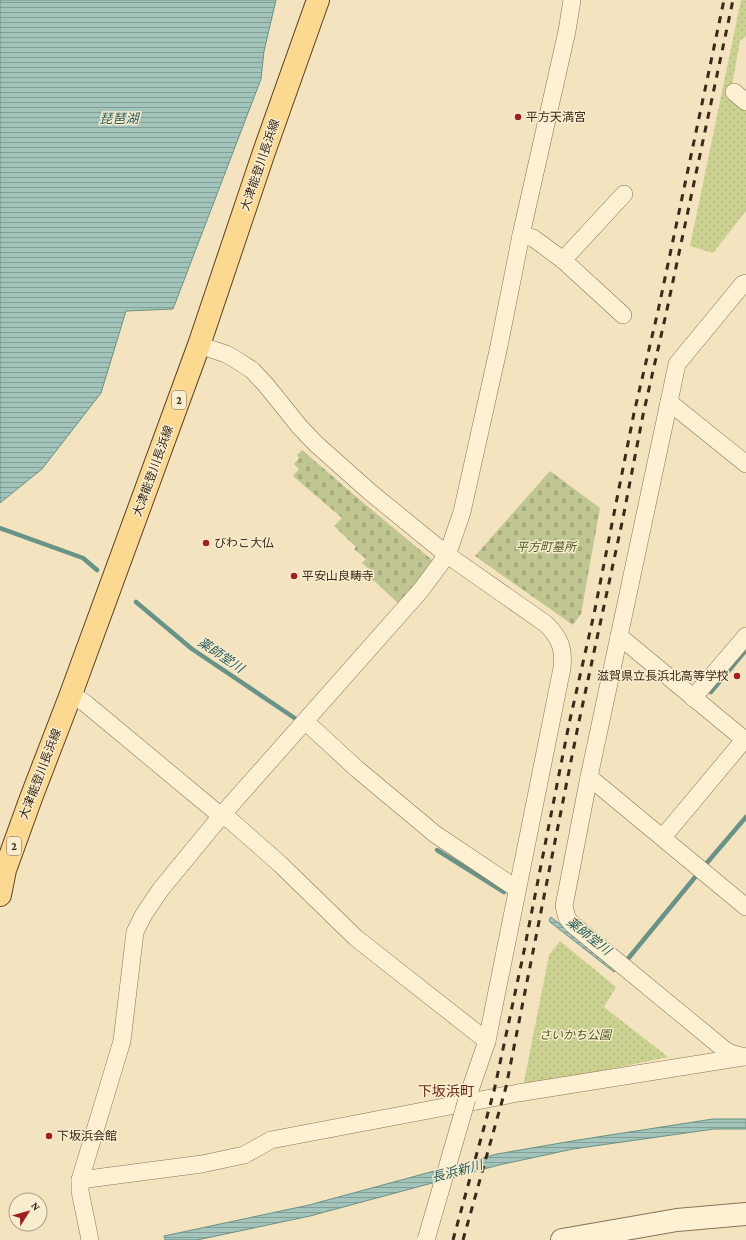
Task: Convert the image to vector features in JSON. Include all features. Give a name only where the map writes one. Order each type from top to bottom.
[{"type":"main road","name":"大津能登川長浜線","points":[[0,895],[5,870],[28,805],[71,694],[199,345],[264,152],[318,0]]},
{"type":"street","points":[[90,1240],[80,1185],[122,1041],[135,932],[144,914],[161,889],[221,816],[421,590],[435,572],[446,554],[456,532],[467,492],[477,440],[499,346],[521,235],[572,0]]},
{"type":"street","points":[[563,260],[624,194]]},
{"type":"street","points":[[521,235],[533,238],[563,260],[623,315]]},
{"type":"street","points":[[746,284],[743,284],[677,364],[589,777],[564,906],[567,918],[572,924],[724,1050],[746,1057]]},
{"type":"street","points":[[199,345],[235,358],[252,370],[322,451],[446,554],[546,624],[555,633],[561,644],[563,656],[562,668],[487,1041],[467,1099],[426,1240]]},
{"type":"street","points":[[669,402],[746,464]]},
{"type":"street","points":[[619,636],[745,740],[663,837]]},
{"type":"street","points":[[694,698],[746,636]]},
{"type":"street","points":[[71,694],[85,703],[221,816],[230,820],[280,864],[356,938],[487,1041]]},
{"type":"street","points":[[305,721],[357,769],[436,834],[517,889]]},
{"type":"street","points":[[589,777],[746,907]]},
{"type":"street","points":[[80,1185],[202,1164],[244,1155],[271,1140],[518,1093],[746,1057]]},
{"type":"street","points":[[562,1240],[677,1220],[746,1214]]},
{"type":"green space","points":[[741,0],[746,0],[746,36],[740,41],[730,97],[746,110],[746,211],[713,253],[690,246]]},
{"type":"green space","points":[[302,450],[432,560],[432,568],[400,605],[368,575],[371,571],[362,563],[366,559],[354,549],[356,547],[334,526],[342,518],[293,476],[299,469],[294,464],[299,458],[297,455]]},
{"type":"green space","name":"平方町墓所","points":[[550,471],[600,508],[581,614],[573,625],[475,556]]},
{"type":"green space","name":"さいかち公園","points":[[560,941],[616,987],[604,1007],[668,1057],[523,1087],[549,955]]},
{"type":"water","name":"琵琶湖","points":[[0,0],[276,0],[264,51],[261,79],[173,309],[126,311],[101,393],[42,469],[0,503]]},
{"type":"water","points":[[551,917],[616,970],[614,972],[550,922],[549,920]]},
{"type":"water","name":"長浜新川","points":[[713,1119],[746,1119],[746,1129],[714,1129],[573,1149],[499,1165],[310,1216],[197,1240],[165,1240],[164,1236],[309,1205],[497,1154]]},
{"type":"waterway","name":"薬師堂川","points":[[0,528],[83,558],[97,570]]},
{"type":"waterway","name":"薬師堂川","points":[[136,602],[192,649],[299,721]]},
{"type":"waterway","points":[[711,692],[746,650]]},
{"type":"waterway","points":[[706,864],[746,817]]},
{"type":"waterway","name":"薬師堂川","points":[[437,850],[504,892]]},
{"type":"waterway","points":[[627,960],[696,876]]},
{"type":"railway","points":[[453,1240],[494,1091],[523,956],[569,724],[594,614],[634,413],[658,311],[724,0]]},
{"type":"railway","points":[[463,1240],[506,1087],[578,726],[623,518],[643,415],[733,0]]},
{"type":"place","name":"平方天満宮","points":[[518,117]]},
{"type":"place","name":"びわこ大仏","points":[[206,543]]},
{"type":"place","name":"平安山良畴寺","points":[[294,576]]},
{"type":"place","name":"滋賀県立長浜北高等学校","points":[[737,676]]},
{"type":"place","name":"下坂浜会館","points":[[49,1136]]},
{"type":"district","name":"下坂浜町","points":[[446,1091]]}]
